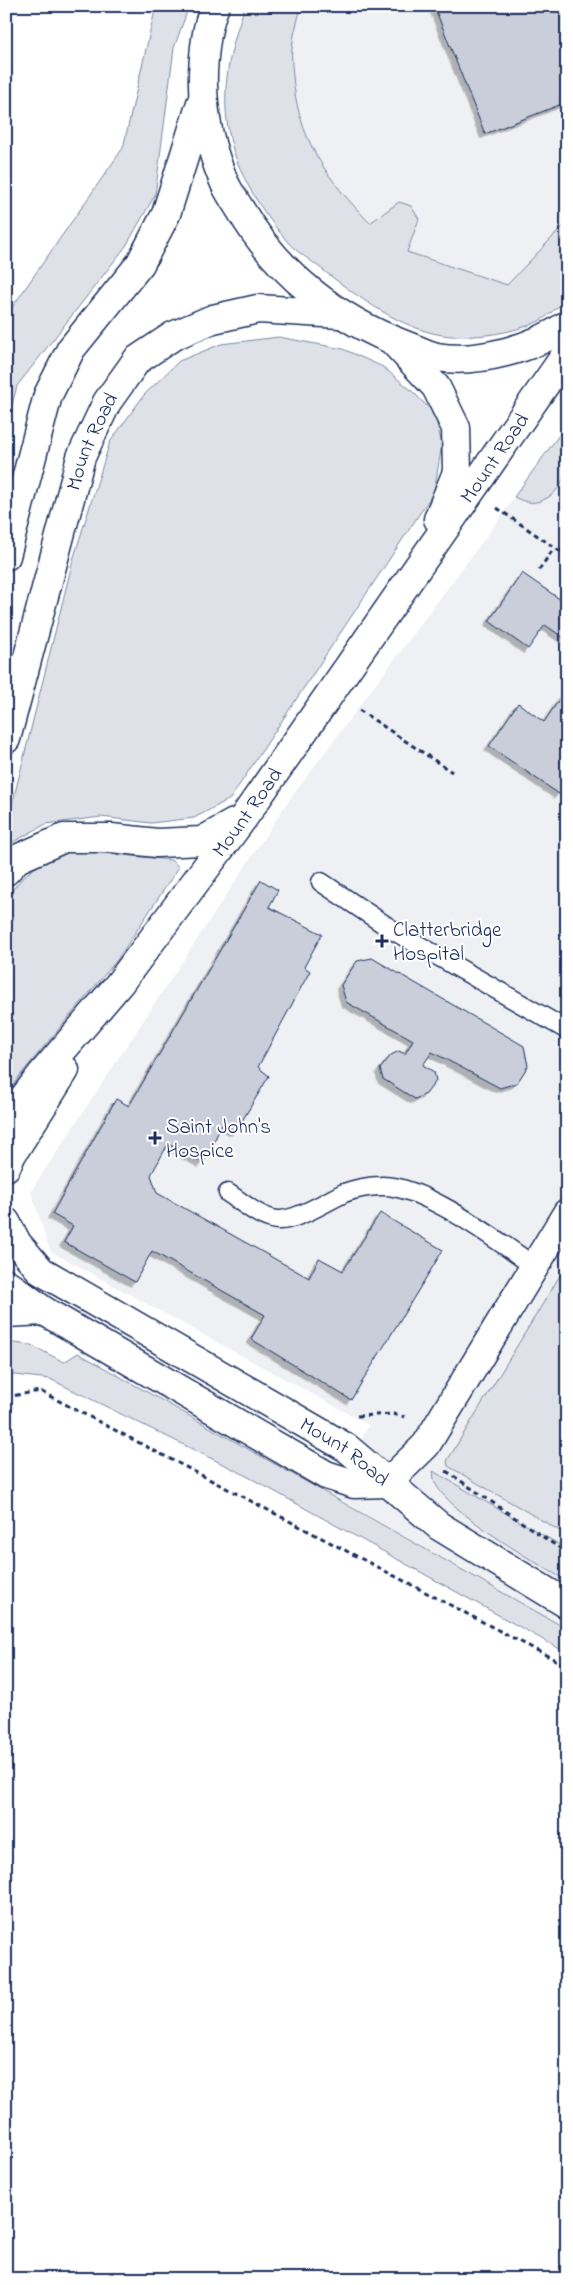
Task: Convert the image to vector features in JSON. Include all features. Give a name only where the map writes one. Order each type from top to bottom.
[{"type":"street","points":[[215,6],[204,49],[202,98],[209,138],[223,181],[252,230],[279,262],[313,295],[340,314],[391,340],[437,357],[474,358],[526,347],[567,325]]},
{"type":"street","points":[[6,556],[48,395],[71,349],[140,264],[149,248],[166,214],[202,98]]},
{"type":"street","name":"Mount Road","points":[[6,739],[81,457],[107,402],[137,360],[172,336],[212,319],[258,309],[340,314]]},
{"type":"street","name":"Mount Road","points":[[391,340],[436,387],[456,428],[457,472],[420,562]]},
{"type":"street","name":"Mount Road","points":[[6,1121],[42,1074],[119,984],[244,818],[567,353]]},
{"type":"street","points":[[6,871],[17,859],[64,838],[111,838],[157,843],[202,841],[244,818]]},
{"type":"street","name":"Mount Road","points":[[6,1167],[17,1146],[119,984]]},
{"type":"street","points":[[567,1213],[426,1444],[387,1483],[439,1526],[567,1604]]},
{"type":"street","name":"Mount Road","points":[[6,1222],[17,1244],[41,1271],[347,1448],[387,1483]]},
{"type":"street","name":"Mount Road","points":[[6,1283],[44,1311],[326,1475],[354,1484],[387,1483]]},
{"type":"street","points":[[6,1313],[44,1311]]},
{"type":"lane","points":[[321,882],[394,930],[567,1030]]},
{"type":"lane","points":[[228,1193],[261,1214],[276,1220],[289,1218],[347,1192],[382,1186],[409,1190],[454,1213],[534,1266]]},
{"type":"path","points":[[472,490],[567,556]]},
{"type":"path","points":[[540,570],[554,548]]},
{"type":"path","points":[[331,692],[452,772]]},
{"type":"path","points":[[6,1397],[40,1391],[567,1666]]},
{"type":"shaded area","points":[[156,6],[189,6],[174,48],[155,195],[126,246],[17,386],[6,428],[6,316],[123,148]]},
{"type":"shaded area","points":[[245,6],[303,6],[295,30],[292,54],[296,98],[301,119],[317,156],[328,173],[340,190],[370,223],[399,202],[411,206],[419,219],[407,252],[507,285],[567,222],[567,299],[541,320],[517,329],[495,334],[472,336],[451,336],[434,333],[416,328],[381,311],[348,289],[294,248],[276,228],[248,185],[234,154],[230,138],[226,106],[227,77],[232,48]]},
{"type":"shaded area","points":[[303,6],[567,6],[567,222],[507,285],[407,252],[419,219],[399,202],[370,223],[342,194],[317,159],[301,121],[294,88],[291,49],[300,11]]},
{"type":"shaded area","points":[[279,337],[343,349],[383,367],[411,390],[434,413],[442,444],[434,492],[230,799],[194,818],[151,823],[101,817],[46,824],[6,846],[6,829],[73,560],[110,442],[144,395],[179,361],[221,344]]},
{"type":"shaded area","name":"Clatterbridge Hospital","points":[[567,424],[567,1629],[331,1494],[369,1425],[50,1251],[31,1191],[287,803],[494,526]]},
{"type":"shaded area","points":[[567,424],[567,465],[561,484],[555,492],[538,502],[527,502],[514,497]]},
{"type":"shaded area","points":[[75,850],[171,860],[179,867],[117,960],[21,1074],[6,1096],[6,900],[20,881],[35,868],[53,858]]},
{"type":"shaded area","points":[[567,1264],[567,1535],[448,1466],[447,1461]]},
{"type":"shaded area","points":[[6,1342],[31,1345],[64,1362],[78,1353],[567,1629],[567,1653],[243,1474],[50,1379],[6,1374]]},
{"type":"shaded area","points":[[433,1471],[567,1549],[567,1581],[494,1536],[456,1507],[442,1494],[434,1481]]},
{"type":"building","points":[[434,6],[567,6],[567,102],[485,134]]},
{"type":"building","points":[[522,573],[567,604],[567,640],[545,625],[528,649],[489,621]]},
{"type":"building","points":[[567,688],[567,783],[559,794],[489,746],[518,703],[544,722]]},
{"type":"building","name":"Saint John's Hospice","points":[[261,880],[278,890],[269,907],[322,934],[304,967],[310,971],[258,1067],[269,1076],[236,1131],[222,1125],[203,1163],[168,1144],[151,1175],[157,1193],[309,1278],[319,1258],[343,1271],[380,1213],[443,1250],[351,1400],[251,1339],[265,1315],[152,1251],[135,1282],[64,1242],[73,1226],[52,1214],[116,1099],[129,1106]]},
{"type":"building","points":[[372,958],[524,1046],[528,1066],[517,1083],[500,1088],[432,1052],[423,1065],[434,1072],[436,1081],[426,1094],[415,1099],[383,1079],[380,1069],[391,1055],[399,1051],[405,1054],[413,1040],[346,1002],[341,985],[357,961]]},
{"type":"place","name":"Clatterbridge Hospital","points":[[382,941]]},
{"type":"place","name":"Saint John's Hospice","points":[[155,1138]]}]
